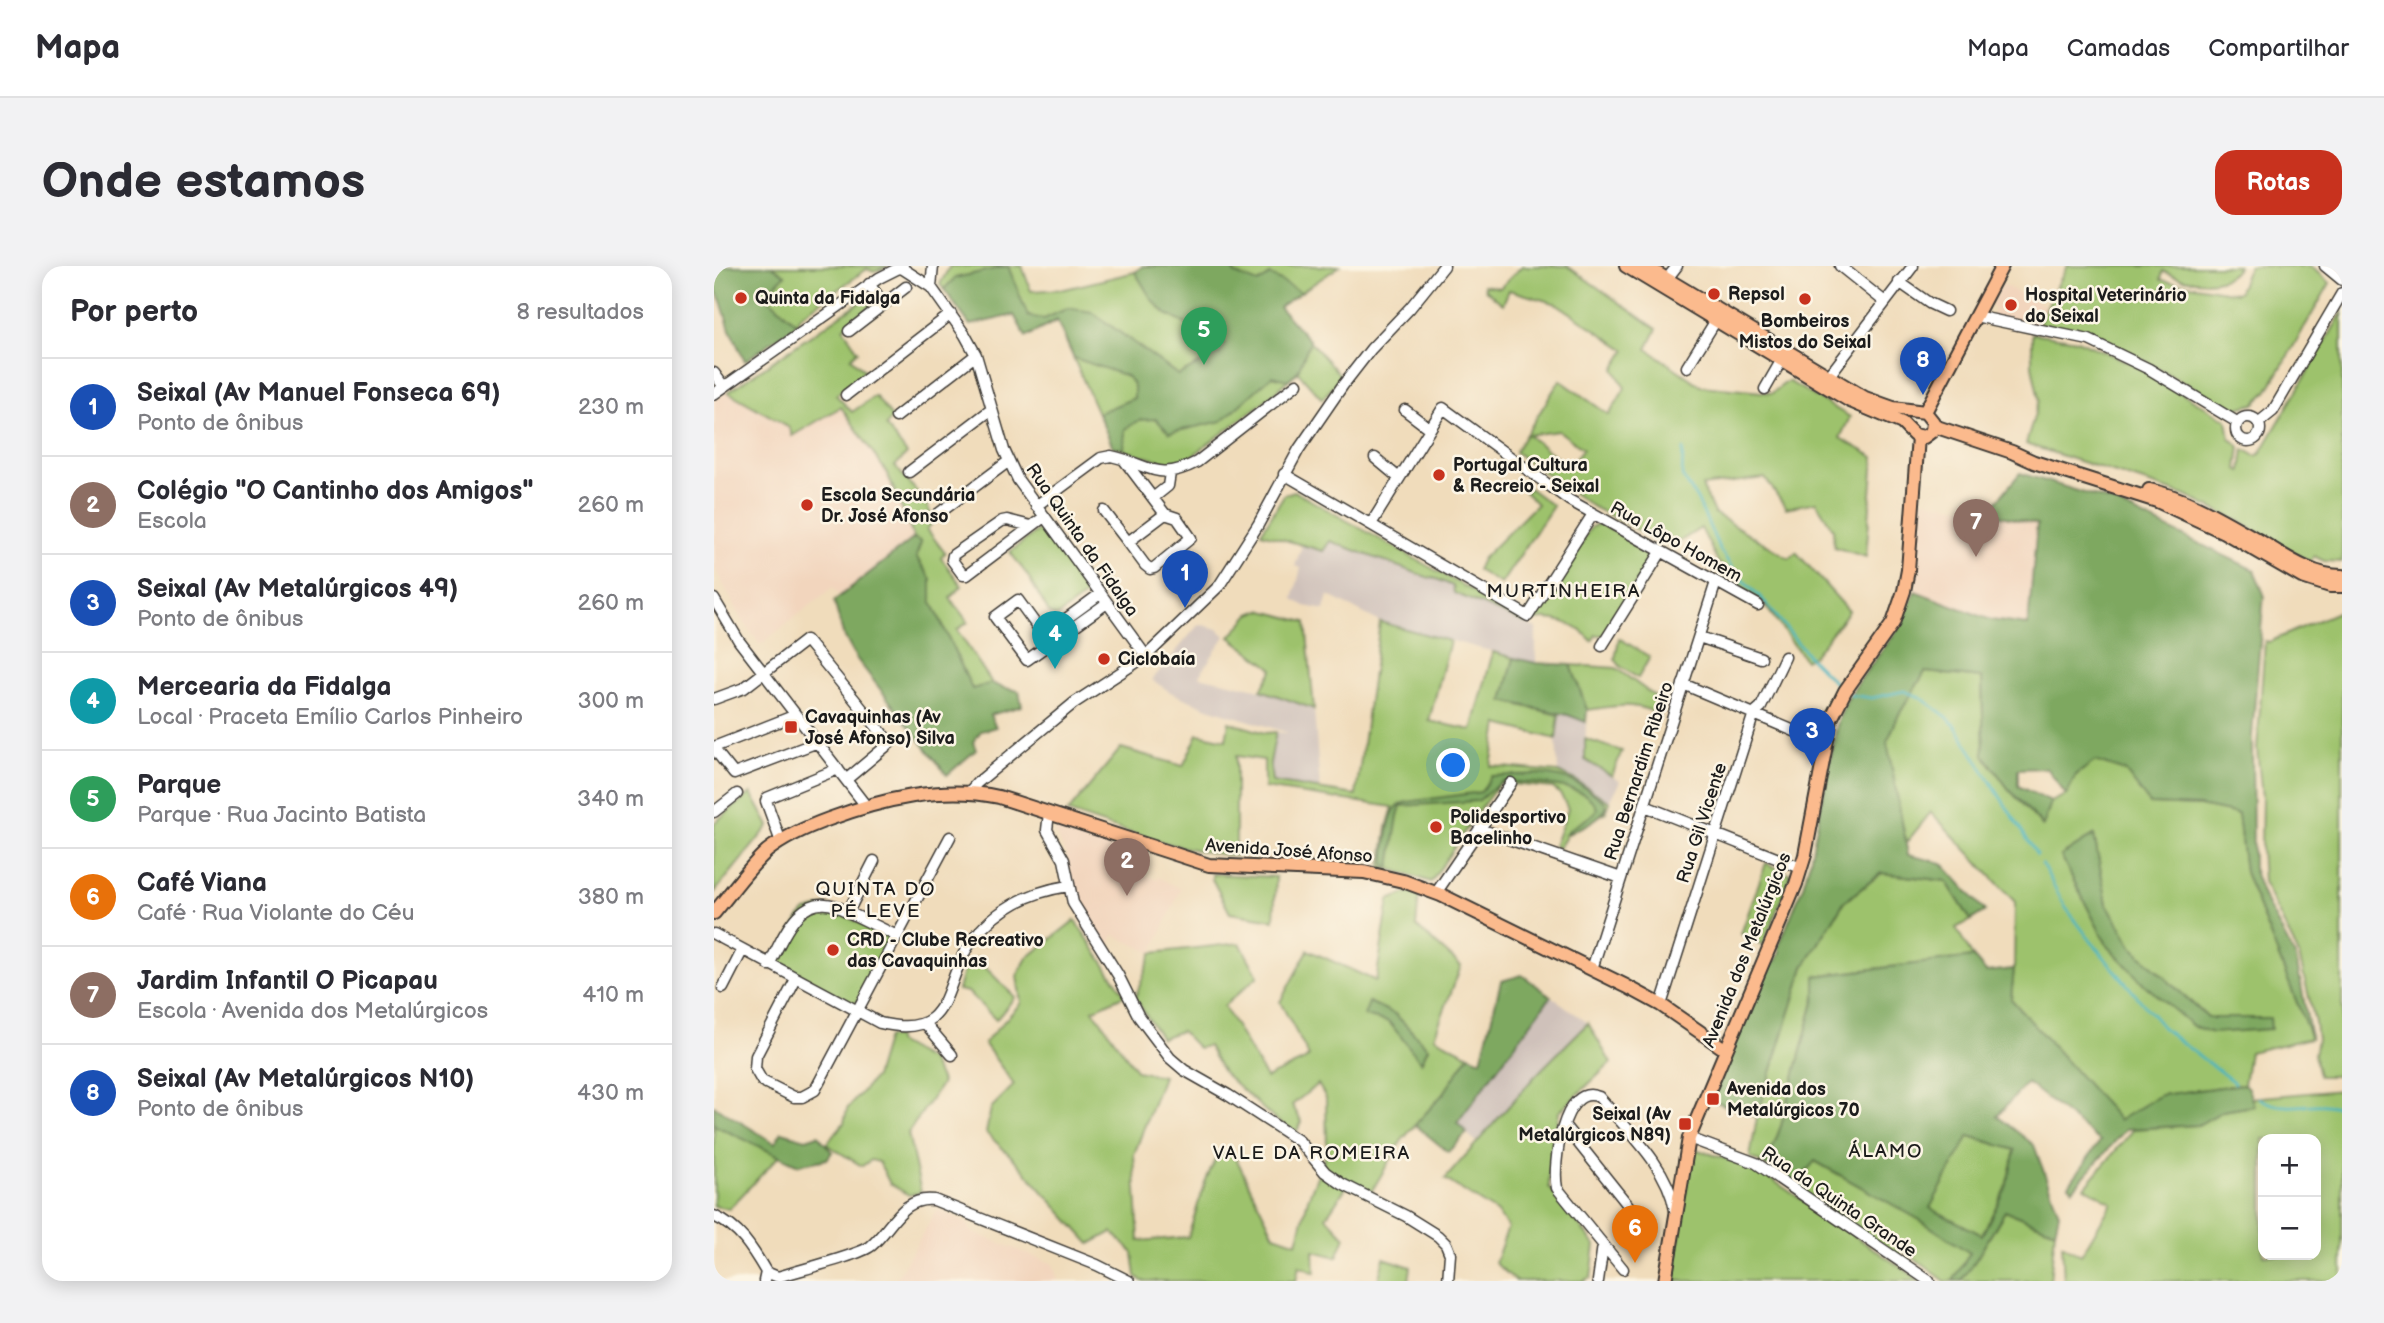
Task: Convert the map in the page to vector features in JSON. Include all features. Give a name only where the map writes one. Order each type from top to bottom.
[{"type":"main road","points":[[1626,266],[1664,283],[1826,380],[1865,409],[1896,420],[1914,435],[1928,435],[1934,426],[1932,418],[1921,412],[1893,408],[1826,380]]},
{"type":"main road","points":[[1645,266],[1664,283]]},
{"type":"main road","points":[[1908,428],[1909,418],[1921,412],[2002,266]]},
{"type":"main road","points":[[1934,426],[2034,462],[2157,501],[2224,532],[2302,577],[2330,586],[2342,586]]},
{"type":"main road","name":"Avenida dos Metalúrgicos","points":[[1665,1281],[1689,1138],[1801,868],[1831,719],[1893,623],[1904,591],[1919,437]]},
{"type":"main road","points":[[2012,452],[2036,456],[2181,501],[2227,522],[2318,573],[2342,576]]},
{"type":"main road","name":"Avenida José Afonso","points":[[714,913],[756,863],[781,842],[805,828],[866,806],[903,797],[970,792],[999,797],[1209,865],[1364,872],[1403,881],[1436,893],[1661,1005],[1726,1050]]},
{"type":"street","points":[[714,394],[869,284],[902,266]]},
{"type":"street","name":"Rua Quinta da Fidalga","points":[[902,266],[931,287],[951,314],[976,355],[1009,461],[1018,480],[1146,656]]},
{"type":"street","points":[[931,287],[933,266]]},
{"type":"street","points":[[970,792],[977,783],[1074,703],[1146,656],[1219,586],[1258,525],[1299,449],[1358,366],[1444,266]]},
{"type":"street","points":[[1664,283],[1676,266]]},
{"type":"street","points":[[1840,266],[1885,302]]},
{"type":"street","points":[[1826,380],[1913,266]]},
{"type":"street","points":[[2325,266],[2342,280]]},
{"type":"street","points":[[1899,282],[1929,303],[1946,311]]},
{"type":"street","points":[[869,284],[884,304]]},
{"type":"street","points":[[849,331],[906,287]]},
{"type":"street","points":[[2258,423],[2273,411],[2342,293]]},
{"type":"street","points":[[846,395],[951,314]]},
{"type":"street","points":[[1686,367],[1719,316]]},
{"type":"street","points":[[1974,318],[2089,340],[2150,370],[2238,422]]},
{"type":"street","points":[[896,417],[976,355]]},
{"type":"street","points":[[1765,389],[1784,355]]},
{"type":"street","points":[[714,373],[723,387]]},
{"type":"street","points":[[1036,506],[1101,458],[1111,456],[1170,473],[1197,462],[1297,383]]},
{"type":"street","name":"Rua Lôpo Homem","points":[[1430,429],[1443,408],[1569,500],[1758,605]]},
{"type":"street","points":[[909,472],[992,409]]},
{"type":"street","points":[[1371,524],[1430,429],[1405,411]]},
{"type":"street","points":[[2246,417],[2253,418],[2258,423],[2258,435],[2247,440],[2237,434],[2238,422],[2246,417]]},
{"type":"street","points":[[1375,458],[1399,478]]},
{"type":"street","points":[[1104,511],[1150,569],[1190,540],[1190,535],[1177,518],[1165,514],[1124,460]]},
{"type":"street","points":[[938,514],[1009,461]]},
{"type":"street","points":[[1153,498],[1168,486],[1170,473]]},
{"type":"street","points":[[1284,474],[1528,616],[1593,514]]},
{"type":"street","points":[[1128,542],[1165,514]]},
{"type":"street","points":[[1031,526],[1002,521],[953,555],[952,560],[962,575],[967,575],[1044,517]]},
{"type":"street","points":[[1602,646],[1661,552]]},
{"type":"street","name":"Rua Bernardim Ribeiro","points":[[1592,969],[1716,582]]},
{"type":"street","points":[[1047,639],[1018,600],[995,617],[1027,660],[1047,639],[1100,594]]},
{"type":"street","points":[[1047,639],[1107,603]]},
{"type":"street","points":[[715,604],[738,641],[866,806]]},
{"type":"street","points":[[1699,637],[1761,658]]},
{"type":"street","points":[[714,699],[744,688],[806,640],[890,743],[847,779]]},
{"type":"street","name":"Rua Gil Vicente","points":[[1661,1005],[1754,713],[1761,707],[1785,657]]},
{"type":"street","points":[[1683,684],[1825,744]]},
{"type":"street","points":[[796,715],[714,748],[734,774],[818,742]]},
{"type":"street","points":[[781,842],[767,798],[838,769]]},
{"type":"street","points":[[1436,893],[1511,783]]},
{"type":"street","points":[[714,812],[737,794]]},
{"type":"street","points":[[1645,806],[1801,868]]},
{"type":"street","points":[[1049,813],[1047,830],[1063,860],[1073,903],[1118,975],[1139,1017],[1175,1064],[1299,1141],[1325,1172],[1342,1184],[1406,1216],[1438,1236],[1446,1244],[1450,1254],[1448,1281]]},
{"type":"street","points":[[1480,829],[1621,878]]},
{"type":"street","points":[[796,979],[756,1056],[755,1069],[762,1081],[794,1097],[802,1097],[815,1090],[950,837]]},
{"type":"street","points":[[848,912],[874,861]]},
{"type":"street","points":[[714,934],[880,1023],[910,1027],[925,1023],[939,1012],[964,953],[986,924],[1005,908],[1028,896],[1045,889],[1068,886]]},
{"type":"street","points":[[769,965],[795,918],[812,905],[828,903],[897,936]]},
{"type":"street","points":[[723,988],[742,951]]},
{"type":"street","points":[[925,1023],[953,1055]]},
{"type":"street","points":[[1623,1269],[1556,1188],[1557,1158],[1567,1113],[1584,1096],[1593,1094],[1600,1097],[1660,1169],[1671,1190],[1676,1214]]},
{"type":"street","points":[[1564,1125],[1643,1224]]},
{"type":"street","name":"Rua da Quinta Grande","points":[[1689,1138],[1756,1163],[1929,1281]]},
{"type":"street","points":[[1660,1169],[1681,1183]]},
{"type":"street","points":[[714,1216],[739,1232],[751,1246],[765,1276],[778,1277],[868,1248],[905,1207],[925,1199],[934,1200],[1097,1265],[1129,1281]]},
{"type":"street","points":[[1598,1281],[1603,1245]]},
{"type":"street","points":[[1451,1267],[1457,1281]]},
{"type":"shaded area","points":[[2002,284],[2047,307],[2038,325],[1993,316],[1994,308],[1990,306]]},
{"type":"shaded area","name":"Escola Secundária Dr. José Afonso","points":[[728,392],[784,424],[790,429],[791,436],[840,406],[887,473],[914,538],[840,596],[833,587],[760,645],[743,621],[714,567],[714,401]]},
{"type":"shaded area","points":[[1920,499],[2037,523],[2028,625],[1991,620],[1915,591]]},
{"type":"shaded area","points":[[1329,540],[1432,577],[1453,586],[1455,593],[1536,628],[1536,663],[1380,622],[1328,595],[1324,610],[1305,606],[1293,599],[1301,568],[1295,566],[1302,545],[1323,551]]},
{"type":"shaded area","points":[[1199,624],[1218,629],[1225,636],[1199,676],[1261,690],[1314,709],[1320,789],[1272,782],[1270,763],[1276,732],[1289,733],[1208,708],[1172,693],[1152,680]]},
{"type":"shaded area","points":[[1559,715],[1568,715],[1586,722],[1585,760],[1620,781],[1610,802],[1558,772],[1556,739]]},
{"type":"shaded area","points":[[1065,827],[1141,860],[1137,872],[1157,880],[1158,877],[1181,889],[1152,953],[1114,935],[1107,949],[1078,904],[1067,857],[1055,832],[1058,828]]},
{"type":"shaded area","points":[[1551,996],[1588,1023],[1536,1075],[1477,1143],[1457,1124]]},
{"type":"shaded area","points":[[937,1209],[968,1224],[970,1231],[1053,1264],[1058,1281],[895,1281]]},
{"type":"green space","points":[[714,266],[772,266],[785,275],[765,295],[797,324],[745,361],[714,287]]},
{"type":"green space","points":[[772,266],[889,266],[874,272],[867,269],[799,317],[797,324],[765,295],[784,275]]},
{"type":"green space","points":[[950,266],[1022,266],[1031,291],[1065,289],[1135,272],[1143,266],[1340,266],[1279,307],[1342,377],[1322,399],[1298,372],[1261,404],[1179,466],[1113,447],[1057,321],[1026,337],[1014,315],[970,325],[940,284]]},
{"type":"green space","points":[[1008,266],[1028,316],[1044,319],[1068,308],[1092,312],[1178,375],[1219,354],[1225,344],[1166,314],[1152,300],[1135,272],[1143,266],[1231,266],[1235,274],[1258,283],[1270,275],[1301,292],[1279,307],[1310,341],[1298,371],[1288,380],[1272,376],[1222,421],[1169,433],[1156,419],[1140,420],[1125,429],[1124,450],[1113,447],[1098,413],[1134,398],[1134,386],[1127,376],[1074,358],[1057,320],[1026,337],[1014,315],[970,325],[944,289],[955,278]]},
{"type":"green space","points":[[1522,266],[1567,266],[1657,329],[1647,349],[1701,386],[1772,393],[1788,381],[1850,417],[1840,438],[1874,457],[1866,557],[1834,547],[1833,529],[1816,502],[1786,508],[1765,478],[1702,486],[1714,513],[1789,558],[1796,552],[1849,611],[1814,655],[1805,660],[1764,604],[1743,589],[1718,562],[1701,528],[1671,547],[1593,507],[1515,452],[1560,380],[1609,415],[1625,388],[1614,369],[1626,350],[1557,304],[1509,290],[1503,304],[1485,290],[1484,285],[1500,288]],"holes":[[[1559,431],[1583,449],[1569,467],[1528,435]]]},
{"type":"green space","points":[[2067,266],[2238,266],[2232,274],[2214,281],[2193,281],[2163,271],[2161,280],[2236,293],[2249,266],[2310,266],[2330,283],[2267,392],[2254,404],[2234,409],[2104,339],[2072,330],[2038,325]]},
{"type":"green space","points":[[869,296],[874,303],[843,328],[858,351],[851,358],[865,371],[836,395],[852,412],[875,396],[892,417],[886,426],[907,454],[895,466],[925,501],[934,521],[927,529],[945,553],[941,558],[962,586],[950,598],[968,622],[957,630],[992,683],[972,690],[931,600],[931,579],[916,557],[921,542],[914,538],[887,473],[841,407],[792,436],[790,429],[784,424],[728,392]]},
{"type":"green space","points":[[2342,313],[2342,562],[2324,561],[2314,556],[2310,562],[2241,522],[2184,495],[2026,444],[2039,400],[2032,366],[2032,333],[2077,340],[2133,364],[2227,420],[2230,438],[2240,447],[2237,469],[2241,471],[2244,449],[2256,456],[2260,454]]},
{"type":"green space","points":[[2020,473],[2113,502],[2254,570],[2264,594],[2252,736],[2253,868],[2263,896],[2296,958],[2311,1038],[2245,872],[2238,814],[2200,806],[2150,804],[2125,771],[2095,761],[2076,775],[2066,795],[2047,768],[2018,769],[2018,786],[2051,802],[2043,826],[2008,788],[1984,755],[1982,678],[1925,672],[1898,716],[1887,742],[1908,855],[1942,863],[1985,911],[1971,920],[1946,881],[1881,873],[1844,902],[1804,967],[1757,1117],[1710,1100],[1769,963],[1776,961],[1780,952],[1778,948],[1803,886],[1838,721],[1860,680],[1899,628],[1915,591],[1991,620],[2028,625],[2037,524],[1987,513]]},
{"type":"green space","points":[[1529,488],[1553,506],[1501,584],[1477,570],[1482,559],[1537,504],[1525,492]]},
{"type":"green space","points":[[1294,491],[1526,623],[1454,593],[1453,586],[1432,577],[1330,541],[1323,551],[1261,533],[1284,495]]},
{"type":"green space","points":[[1600,523],[1648,551],[1652,557],[1604,635],[1596,635],[1592,641],[1564,622],[1548,619],[1531,621],[1591,527]]},
{"type":"green space","points":[[1038,530],[1044,531],[1088,588],[1086,595],[1056,617],[1049,613],[1028,576],[1010,552]]},
{"type":"green space","points":[[914,538],[921,542],[916,557],[931,579],[931,600],[972,689],[992,683],[1019,691],[1022,706],[990,715],[996,727],[981,731],[973,742],[976,750],[947,775],[856,658],[843,634],[834,601]]},
{"type":"green space","points":[[1260,610],[1306,622],[1314,709],[1261,690],[1273,669],[1230,637],[1250,614]]},
{"type":"green space","points":[[2342,610],[2342,1076],[2319,1076],[2314,1055],[2317,1039],[2315,1023],[2299,955],[2263,882],[2262,798],[2257,749],[2265,641],[2269,642]]},
{"type":"green space","points":[[1380,622],[1450,641],[1429,721],[1472,730],[1493,652],[1514,658],[1503,701],[1559,715],[1556,739],[1498,724],[1491,766],[1558,772],[1610,802],[1606,812],[1567,835],[1559,848],[1554,846],[1568,809],[1561,795],[1553,788],[1500,783],[1431,882],[1394,870],[1381,869],[1393,807],[1264,788],[1264,760],[1236,756],[1236,856],[1130,833],[1068,812],[1121,748],[1183,766],[1198,734],[1226,740],[1229,722],[1265,733],[1276,732],[1270,763],[1272,782],[1356,795]]},
{"type":"green space","points":[[1619,638],[1650,657],[1638,678],[1621,667],[1615,659]]},
{"type":"green space","points":[[1514,658],[1536,663],[1571,665],[1587,710],[1586,722],[1568,715],[1503,701]]},
{"type":"green space","points":[[1571,665],[1616,668],[1661,701],[1660,718],[1653,712],[1635,706],[1587,710]]},
{"type":"green space","points":[[1925,672],[1982,678],[1984,755],[2008,788],[2042,826],[2051,802],[2066,795],[2076,775],[2095,761],[2125,771],[2150,804],[2200,806],[2238,814],[2245,872],[2311,1038],[2249,1052],[2244,1084],[2161,1095],[2119,1121],[2011,999],[2015,902],[1931,812],[1906,843],[1887,742],[1898,716]],"holes":[[[2094,835],[2107,904],[2133,948],[2208,1018],[2270,1018],[2270,1029],[2193,1026],[2145,985],[2107,945],[2061,856]]]},
{"type":"green space","points":[[1585,739],[1622,751],[1612,776],[1585,760]]},
{"type":"green space","points":[[1538,774],[1558,777],[1588,789],[1604,801],[1607,807],[1594,820],[1565,834],[1597,809],[1582,793],[1556,786],[1502,781],[1478,801],[1401,806],[1390,867],[1385,867],[1389,827],[1393,812],[1399,805],[1481,792],[1491,776]]},
{"type":"green space","points":[[751,793],[769,826],[714,893],[714,823]]},
{"type":"green space","points":[[2094,835],[2107,904],[2133,948],[2208,1018],[2270,1018],[2271,1029],[2212,1033],[2193,1026],[2145,985],[2107,945],[2061,856]]},
{"type":"green space","points":[[1766,863],[1791,874],[1763,945],[1741,934]]},
{"type":"green space","points":[[1882,873],[1946,881],[1971,920],[1956,928],[1973,957],[1815,976],[1815,998],[1781,1126],[1766,1166],[1750,1157],[1757,1117],[1804,967],[1844,902]]},
{"type":"green space","points":[[1212,874],[1276,877],[1274,920],[1230,913]]},
{"type":"green space","points":[[1411,891],[1419,896],[1416,926],[1461,966],[1434,1037],[1469,1055],[1444,1093],[1402,1140],[1370,1194],[1349,1183],[1326,1217],[1345,1237],[1337,1257],[1314,1251],[1315,1273],[1299,1266],[1296,1281],[1142,1281],[1136,1276],[1133,1253],[1112,1232],[1090,1244],[1012,1157],[986,1133],[991,1108],[1014,1085],[984,1043],[1021,1003],[1017,976],[1027,958],[1075,920],[1125,995],[1093,1010],[1137,1071],[1163,1076],[1134,1155],[1139,1241],[1188,1237],[1205,1182],[1219,1151],[1236,1158],[1274,1235],[1297,1243],[1308,1199],[1327,1151],[1326,1098],[1318,1084],[1292,1105],[1302,1122],[1296,1132],[1273,1118],[1223,1072],[1208,1046],[1198,1048],[1181,1031],[1161,1038],[1135,998],[1152,953],[1240,943],[1258,976],[1224,1006],[1266,1078],[1309,1056],[1280,1002],[1308,950],[1376,981],[1389,900]],"holes":[[[1395,1014],[1428,1048],[1422,1061],[1389,1022]]]},
{"type":"green space","name":"CRD - Clube Recreativo das Cavaquinhas","points":[[825,906],[888,937],[889,941],[856,1004],[776,963],[799,918],[806,911]]},
{"type":"green space","points":[[1973,957],[1986,972],[2014,969],[2011,999],[2119,1120],[2161,1095],[2244,1084],[2254,1106],[2223,1111],[2198,1125],[2126,1129],[2073,1189],[2069,1185],[2100,1141],[2027,1083],[1997,1116],[2034,1145],[2059,1213],[2055,1231],[2005,1211],[1961,1281],[1953,1281],[1970,1253],[1920,1220],[1815,1161],[1794,1186],[1766,1166],[1781,1126],[1815,998],[1815,976]],"holes":[[[1969,1136],[2015,1150],[2006,1187],[1982,1235],[1930,1208]]]},
{"type":"green space","points":[[976,958],[1015,997],[996,1020],[968,992],[958,990],[964,967],[971,966]]},
{"type":"green space","points":[[1522,975],[1551,996],[1457,1123],[1467,1133],[1448,1152],[1415,1125],[1444,1093],[1469,1055],[1481,1060],[1501,981]]},
{"type":"green space","points":[[1369,1002],[1395,1014],[1428,1048],[1421,1062],[1389,1022],[1364,1016]]},
{"type":"green space","points":[[1588,1023],[1611,1063],[1559,1112],[1549,1187],[1595,1245],[1591,1278],[1585,1281],[1516,1281],[1495,1263],[1508,1227],[1496,1212],[1445,1179],[1536,1075]]},
{"type":"green space","points":[[887,1037],[897,1038],[897,1042],[931,1061],[942,1083],[908,1133],[921,1192],[909,1195],[890,1184],[879,1162],[871,1160],[862,1166],[826,1144],[844,1123],[847,1109],[875,1077]]},
{"type":"green space","points":[[2342,1090],[2342,1281],[2064,1281],[2062,1244],[2081,1255],[2112,1203],[2085,1187],[2134,1129],[2198,1125],[2223,1111],[2253,1106],[2251,1098]]},
{"type":"green space","points":[[714,1106],[775,1143],[782,1132],[806,1139],[818,1135],[832,1152],[827,1159],[798,1165],[714,1125]]},
{"type":"green space","points":[[714,1125],[780,1155],[729,1209],[714,1206]]},
{"type":"green space","points":[[1969,1136],[2015,1150],[2006,1187],[1982,1235],[1929,1208]]},
{"type":"green space","points":[[1695,1149],[1755,1168],[1921,1281],[1673,1281],[1691,1155]]},
{"type":"green space","points":[[1814,1161],[1920,1220],[1970,1253],[1953,1281],[1945,1281],[1903,1250],[1898,1258],[1794,1186]]},
{"type":"green space","points":[[2005,1211],[2055,1231],[2050,1281],[1961,1281]]},
{"type":"green space","points":[[1384,1258],[1411,1267],[1409,1281],[1378,1281]]},
{"type":"waterway","points":[[1683,449],[1682,476],[1697,499],[1720,550],[1736,573],[1766,603],[1811,659],[1838,686]]},
{"type":"waterway","points":[[1850,695],[1872,698],[1904,691],[1920,697],[1947,717],[2037,855]]},
{"type":"waterway","points":[[2042,864],[2066,908],[2165,1030],[2235,1083]]},
{"type":"waterway","points":[[2259,1098],[2280,1106],[2321,1105],[2342,1109]]},
{"type":"place","name":"Repsol","points":[[1714,294]]},
{"type":"place","name":"Quinta da Fidalga","points":[[741,298]]},
{"type":"place","name":"Bombeiros Mistos do Seixal","points":[[1805,299]]},
{"type":"place","name":"Hospital Veterinário do Seixal","points":[[2011,305]]},
{"type":"place","name":"Parque","points":[[1204,365]]},
{"type":"place","name":"Seixal (Av Metalúrgicos N10)","points":[[1923,395]]},
{"type":"place","name":"Portugal Cultura & Recreio - Seixal","points":[[1439,475]]},
{"type":"place","name":"Escola Secundária Dr. José Afonso","points":[[807,505]]},
{"type":"place","name":"Jardim Infantil O Picapau","points":[[1976,557]]},
{"type":"place","name":"Seixal (Av Manuel Fonseca 69)","points":[[1185,608]]},
{"type":"place","name":"Ciclobaía","points":[[1104,659]]},
{"type":"place","name":"Mercearia da Fidalga","points":[[1055,669]]},
{"type":"place","name":"Cavaquinhas (Av José Afonso) Silva","points":[[791,727]]},
{"type":"place","name":"Seixal (Av Metalúrgicos 49)","points":[[1812,766]]},
{"type":"place","name":"Polidesportivo Bacelinho","points":[[1436,827]]},
{"type":"place","name":"Colégio \"O Cantinho dos Amigos\"","points":[[1127,896]]},
{"type":"place","name":"CRD - Clube Recreativo das Cavaquinhas","points":[[833,950]]},
{"type":"place","name":"Avenida dos Metalúrgicos 70","points":[[1713,1099]]},
{"type":"place","name":"Seixal (Av Metalúrgicos N89)","points":[[1685,1124]]},
{"type":"place","name":"Café Viana","points":[[1635,1263]]},
{"type":"district","name":"MURTINHEIRA","points":[[1564,591]]},
{"type":"district","name":"QUINTA DO PÉ LEVE","points":[[876,900]]},
{"type":"district","name":"ÁLAMO","points":[[1886,1151]]},
{"type":"district","name":"VALE DA ROMEIRA","points":[[1312,1153]]}]
